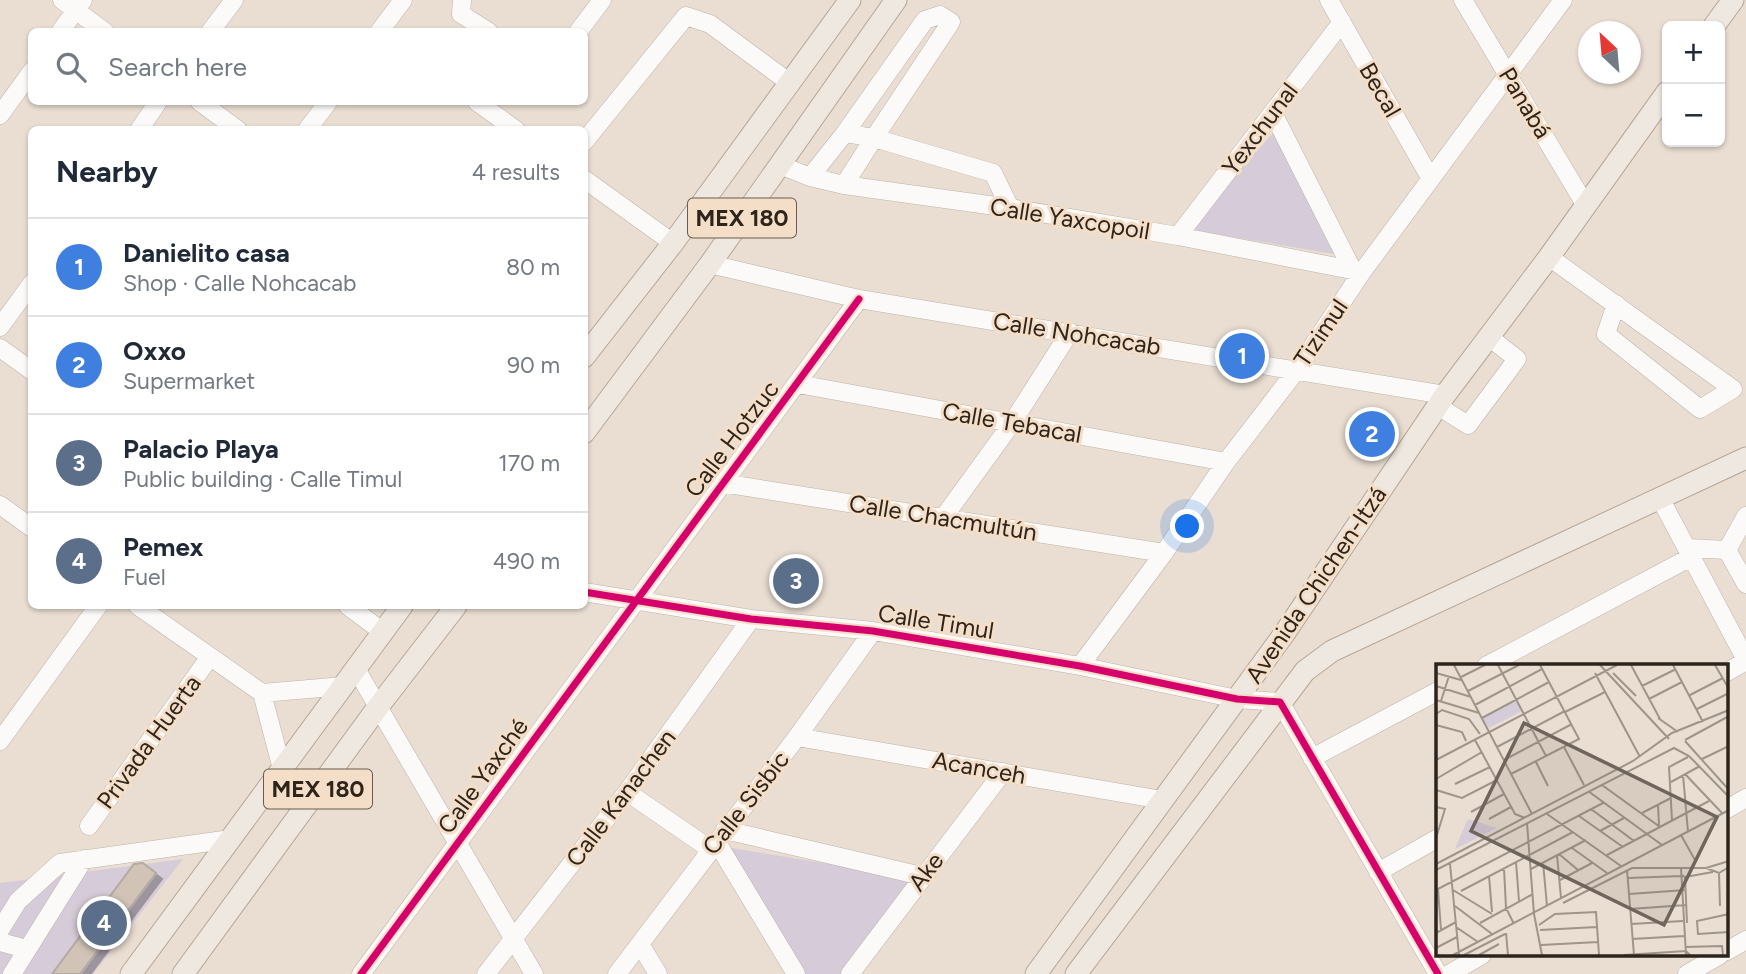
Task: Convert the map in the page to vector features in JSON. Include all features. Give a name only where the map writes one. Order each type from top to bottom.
[{"type":"main road","name":"MEX 180","points":[[588,352],[673,243],[850,0]]},
{"type":"main road","name":"MEX 180","points":[[588,428],[710,264],[896,0]]},
{"type":"main road","points":[[1718,21],[1733,0]]},
{"type":"main road","name":"Avenida Chichen-Itzá","points":[[1036,974],[1264,662],[1442,400],[1662,99]]},
{"type":"main road","name":"Avenida Chichen-Itzá","points":[[1076,974],[1302,674],[1332,650],[1746,458]]},
{"type":"main road","name":"MEX 180","points":[[131,974],[400,609]]},
{"type":"main road","name":"MEX 180","points":[[183,974],[378,707],[454,609]]},
{"type":"main road","points":[[1264,662],[1272,669],[1286,674],[1302,674]]},
{"type":"street","points":[[213,28],[234,0]]},
{"type":"street","points":[[382,28],[402,0]]},
{"type":"street","points":[[462,0],[461,14],[483,28]]},
{"type":"street","points":[[582,28],[602,0]]},
{"type":"street","name":"Becal","points":[[1329,0],[1431,179]]},
{"type":"street","name":"Panabá","points":[[1463,0],[1586,206]]},
{"type":"street","name":"Tizimul","points":[[1080,666],[1164,553],[1226,462],[1296,371],[1357,271],[1431,179],[1563,0]]},
{"type":"street","points":[[62,28],[74,3],[101,28]]},
{"type":"street","points":[[810,177],[845,133],[925,20],[940,15],[951,22],[844,185]]},
{"type":"street","points":[[588,137],[687,16],[710,24],[790,83]]},
{"type":"street","name":"Yexchunal","points":[[1178,236],[1342,22]]},
{"type":"street","points":[[0,115],[28,76]]},
{"type":"street","points":[[142,126],[156,105]]},
{"type":"street","points":[[204,105],[233,126]]},
{"type":"street","points":[[310,126],[326,105]]},
{"type":"street","points":[[481,105],[510,126]]},
{"type":"street","points":[[1273,113],[1357,271]]},
{"type":"street","points":[[845,133],[874,138],[993,173],[1010,208]]},
{"type":"street","name":"Calle Yaxcopoil","points":[[780,165],[810,177],[844,185],[1010,208],[1178,236],[1357,271]]},
{"type":"street","points":[[588,182],[673,243]]},
{"type":"street","points":[[1549,257],[1616,304],[1733,388],[1700,409],[1606,334],[1616,304]]},
{"type":"street","name":"Calle Nohcacab","points":[[710,264],[859,299],[1296,371],[1442,400]]},
{"type":"street","points":[[0,327],[28,288]]},
{"type":"street","name":"Calle Hotzuc","points":[[635,600],[859,299]]},
{"type":"street","points":[[943,518],[1012,423],[1070,332]]},
{"type":"street","points":[[1442,400],[1468,425],[1517,359],[1489,337]]},
{"type":"street","points":[[0,348],[28,368]]},
{"type":"street","name":"Calle Tebacal","points":[[798,384],[1226,462]]},
{"type":"street","name":"Calle Chacmultún","points":[[722,483],[1164,553]]},
{"type":"street","points":[[1660,498],[1746,660],[1728,671]]},
{"type":"street","points":[[1,508],[28,525]]},
{"type":"street","points":[[1727,550],[1746,516]]},
{"type":"street","points":[[1490,664],[1689,553],[1727,550]]},
{"type":"street","points":[[1727,550],[1746,584]]},
{"type":"street","name":"Calle Timul","points":[[588,593],[751,619],[873,631],[1080,666],[1237,699],[1280,702]]},
{"type":"street","name":"Calle Yaxché","points":[[361,974],[635,600]]},
{"type":"street","points":[[0,741],[96,609]]},
{"type":"street","points":[[142,609],[261,693],[282,769]]},
{"type":"street","points":[[352,609],[383,632]]},
{"type":"street","name":"Calle Kanachen","points":[[486,974],[627,792],[751,619]]},
{"type":"street","name":"Calle Sisbic","points":[[617,974],[797,737],[873,631]]},
{"type":"street","name":"Privada Huerta","points":[[89,826],[209,658]]},
{"type":"street","points":[[261,693],[350,677],[378,707],[534,974]]},
{"type":"street","points":[[1312,758],[1436,692]]},
{"type":"street","points":[[1280,702],[1438,974]]},
{"type":"street","name":"Acanceh","points":[[797,737],[1162,800]]},
{"type":"street","name":"Ake","points":[[850,974],[1003,772]]},
{"type":"street","points":[[627,792],[717,840],[922,876]]},
{"type":"street","points":[[1728,808],[1746,798]]},
{"type":"street","points":[[0,930],[18,901],[60,863],[231,839]]},
{"type":"street","points":[[1378,872],[1436,839]]},
{"type":"street","points":[[717,840],[796,974]]},
{"type":"street","points":[[12,974],[84,859]]},
{"type":"street","points":[[1728,950],[1746,940]]},
{"type":"street","points":[[0,942],[26,949]]},
{"type":"street","points":[[640,944],[658,974]]},
{"type":"street","points":[[1449,974],[1480,956]]},
{"type":"street","points":[[1687,974],[1718,956]]},
{"type":"shaded area","points":[[1276,130],[1340,255],[1185,229]]},
{"type":"shaded area","points":[[725,847],[916,878],[841,974],[804,974]]},
{"type":"shaded area","points":[[183,859],[93,974],[0,974],[0,883]]},
{"type":"building","points":[[143,863],[156,873],[80,974],[52,974],[134,864]]},
{"type":"cycle path","points":[[361,974],[859,299]]},
{"type":"cycle path","points":[[588,593],[751,619],[873,631],[1080,666],[1237,699],[1280,702],[1438,974]]},
{"type":"place","name":"Danielito casa","points":[[1242,356]]},
{"type":"place","name":"Oxxo","points":[[1372,434]]},
{"type":"place","name":"Palacio Playa","points":[[796,581]]},
{"type":"place","name":"Pemex","points":[[104,923]]}]
